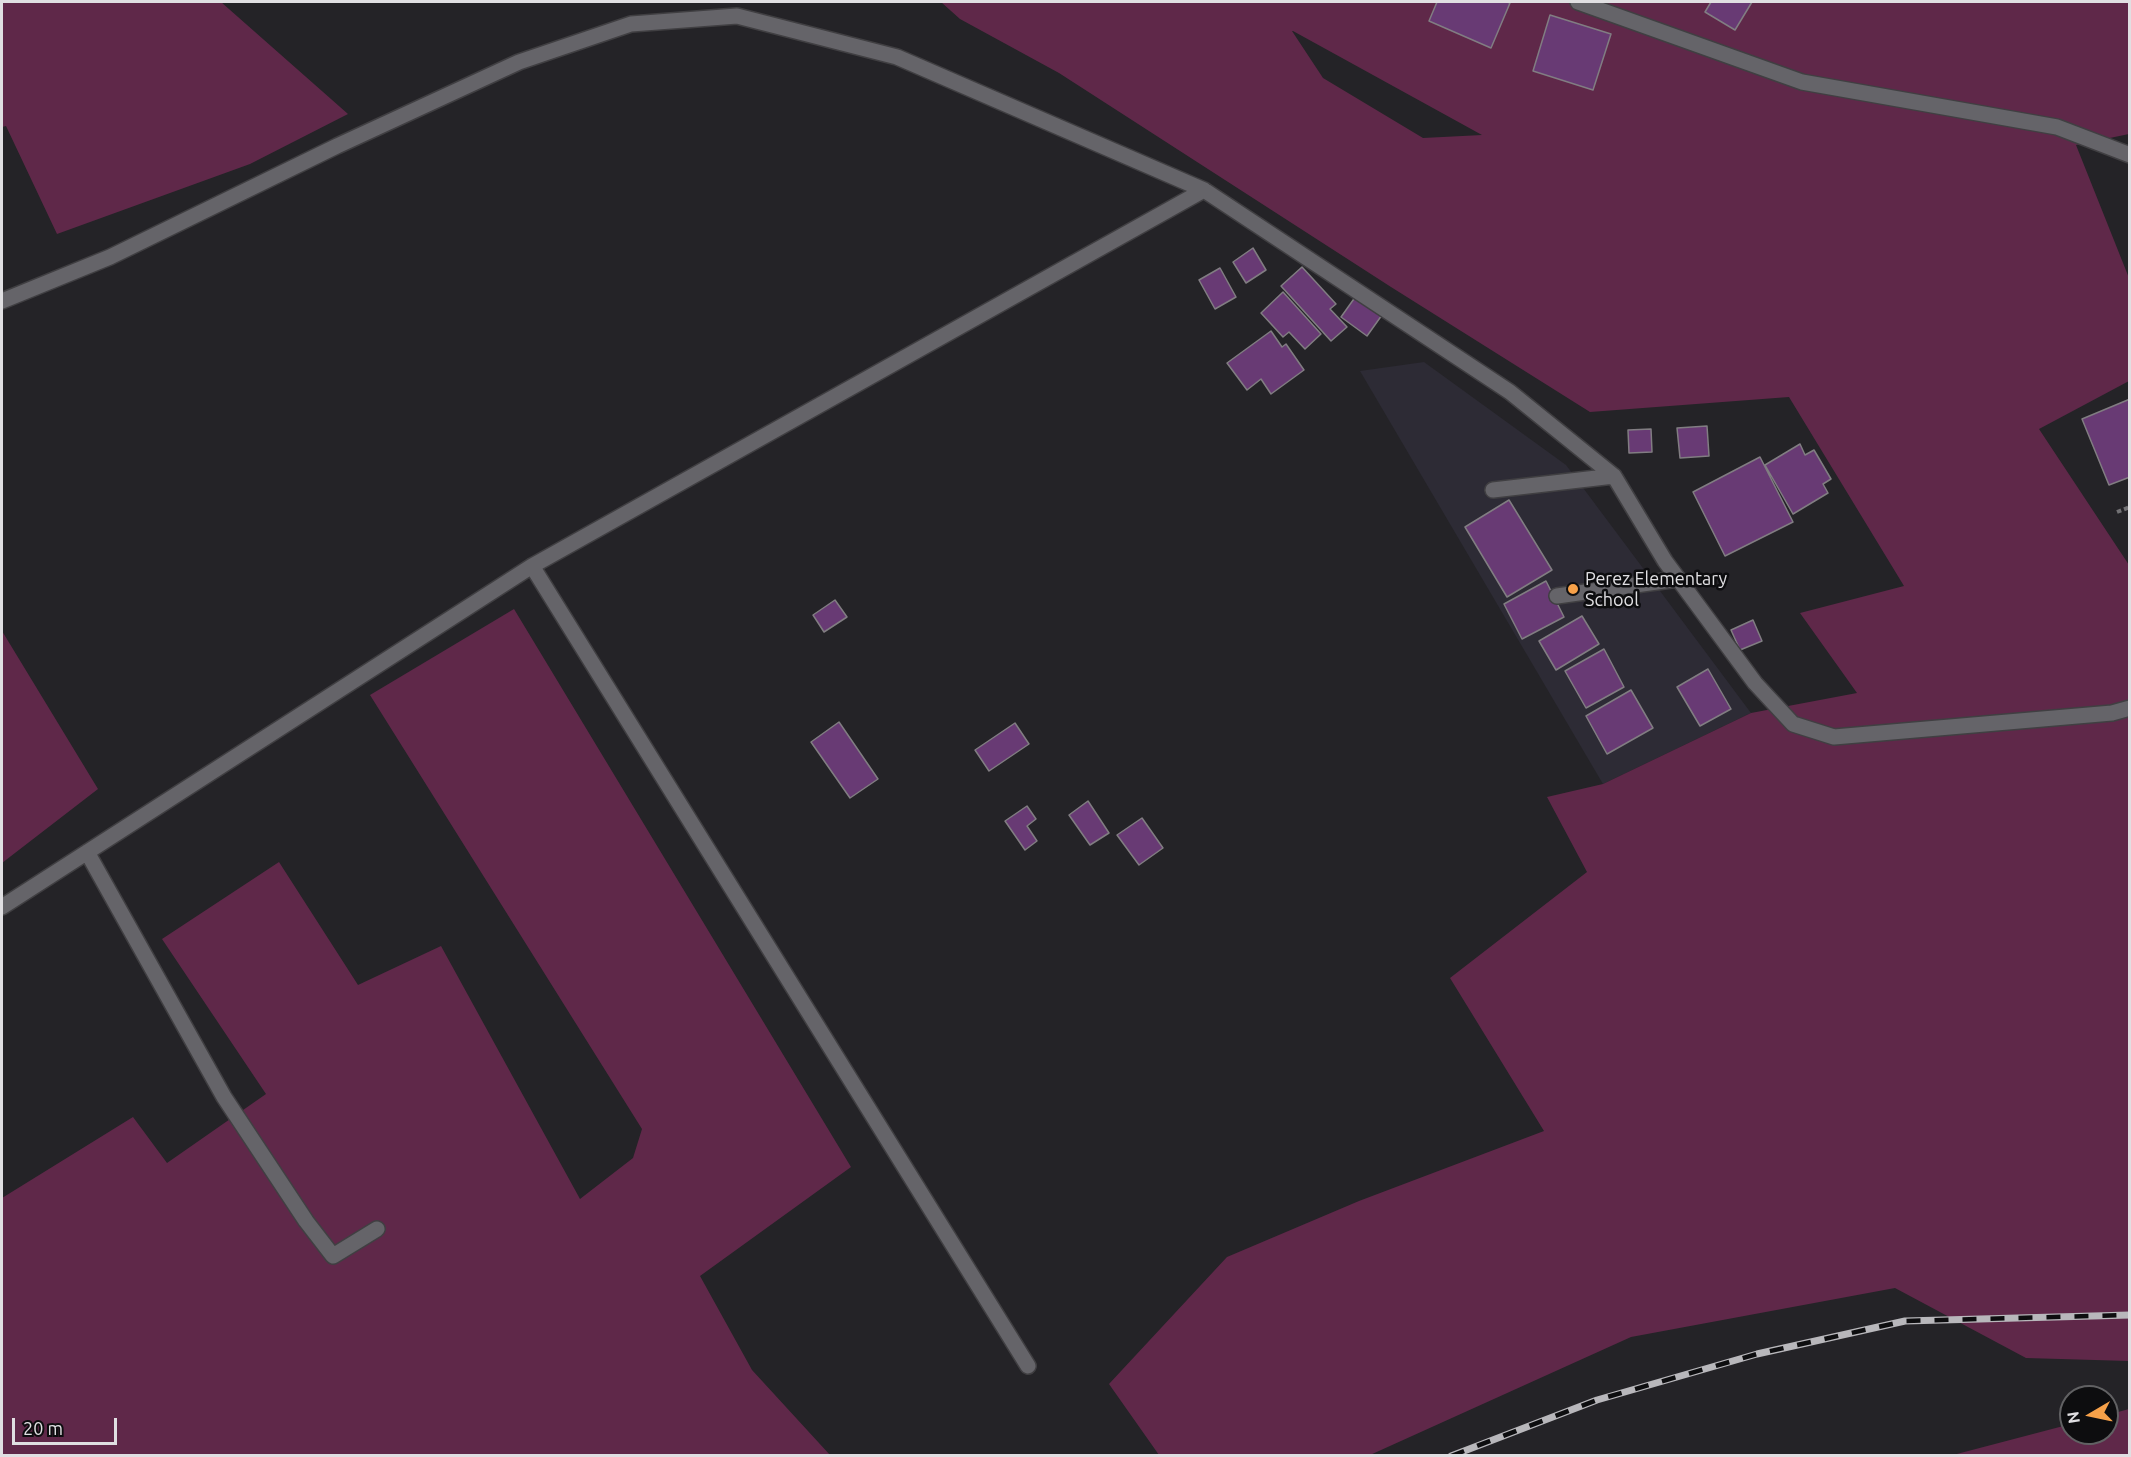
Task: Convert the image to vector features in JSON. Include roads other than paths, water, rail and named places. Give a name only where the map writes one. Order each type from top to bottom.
[{"type":"street","points":[[1578,2],[1802,82],[2057,127],[2130,155]]},
{"type":"street","points":[[4,294],[110,257],[337,146],[519,62],[631,24],[737,16],[897,57],[1204,190],[1510,392],[1614,476],[1644,529],[1678,579],[1755,683],[1793,724],[1834,737],[2112,713],[2130,708]]},
{"type":"street","points":[[2,907],[532,566],[1204,190]]},
{"type":"street","points":[[1493,490],[1614,476]]},
{"type":"street","points":[[532,566],[1028,1366]]},
{"type":"street","points":[[1557,596],[1678,579]]},
{"type":"street","points":[[87,852],[224,1097],[306,1221],[333,1256],[376,1229]]},
{"type":"railway","points":[[1451,1456],[1597,1400],[1757,1354],[1905,1321],[2130,1315]]},
{"type":"place","name":"Perez Elementary School","points":[[1573,589]]}]
